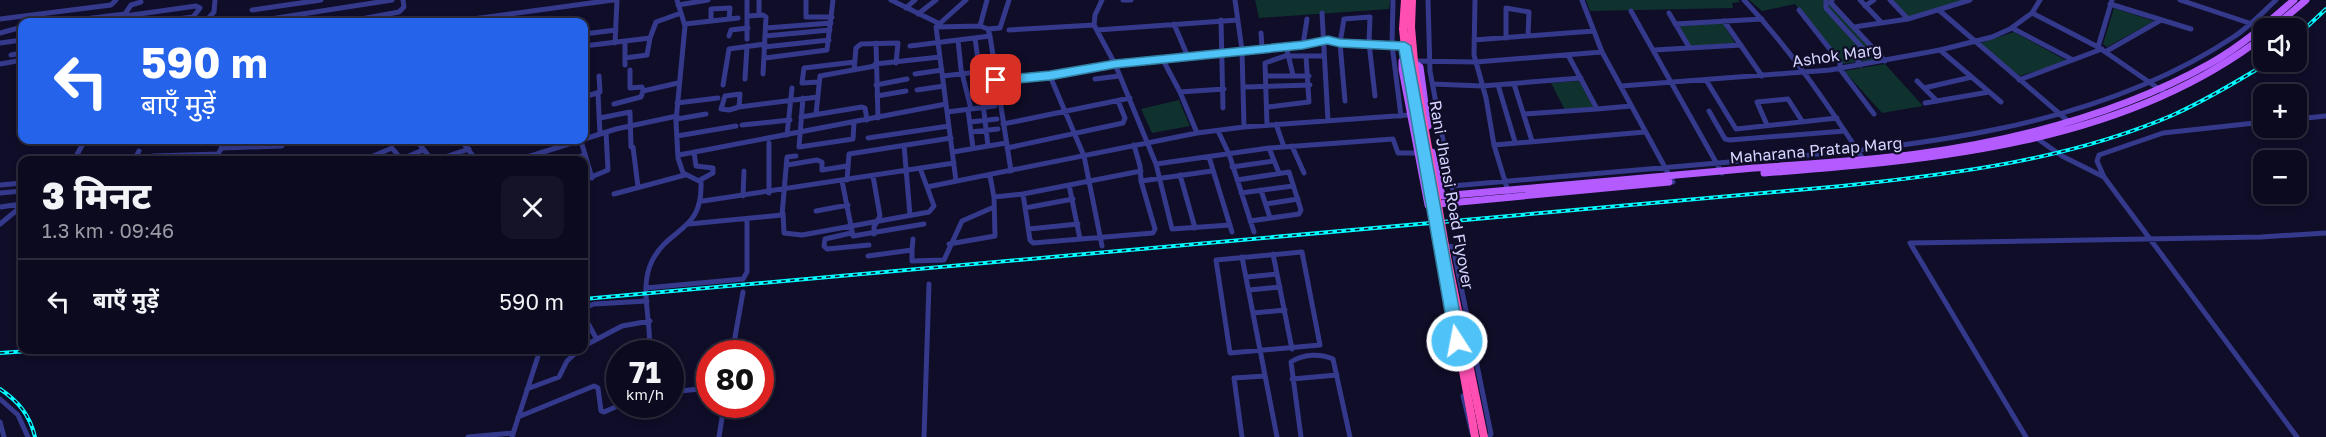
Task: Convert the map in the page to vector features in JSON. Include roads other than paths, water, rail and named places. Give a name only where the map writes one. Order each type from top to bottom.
[{"type":"highway","points":[[1405,0],[1405,46],[1411,61]]},
{"type":"highway","points":[[1411,61],[1412,0]]},
{"type":"highway","name":"Rani Jhansi Road Flyover","points":[[1411,61],[1479,430],[1475,437]]},
{"type":"main road","name":"Maharana Pratap Marg","points":[[2275,18],[2294,0]]},
{"type":"main road","points":[[2285,18],[2306,0]]},
{"type":"main road","name":"Maharana Pratap Marg","points":[[1445,205],[1508,195],[1865,162],[1977,144],[2068,121],[2162,91],[2253,36]]},
{"type":"main road","name":"Maharana Pratap Marg","points":[[1672,179],[1941,156],[2034,136],[2101,118],[2227,62],[2253,44]]},
{"type":"main road","points":[[1402,61],[1411,61],[1420,67],[1430,142],[1445,205],[1428,205],[1409,115],[1402,61]]},
{"type":"main road","name":"Maharana Pratap Marg","points":[[1442,196],[1508,195]]},
{"type":"street","points":[[209,18],[214,12],[215,0]]},
{"type":"street","points":[[252,10],[321,0]]},
{"type":"street","points":[[277,18],[392,0]]},
{"type":"street","points":[[367,18],[399,12],[404,7],[403,0]]},
{"type":"street","points":[[480,18],[615,0],[615,43]]},
{"type":"street","points":[[685,175],[681,170],[677,136],[678,83],[685,24],[678,2],[708,0]]},
{"type":"street","points":[[724,0],[724,7]]},
{"type":"street","points":[[747,0],[747,39]]},
{"type":"street","points":[[759,0],[759,15]]},
{"type":"street","points":[[806,0],[806,17],[831,20]]},
{"type":"street","points":[[765,58],[826,51],[831,30],[833,0]]},
{"type":"street","points":[[893,0],[937,25],[980,26],[988,29],[1000,28],[1009,0]]},
{"type":"street","points":[[906,8],[915,0]]},
{"type":"street","points":[[925,0],[934,2]]},
{"type":"street","points":[[937,25],[966,0]]},
{"type":"street","points":[[980,26],[987,0]]},
{"type":"street","points":[[1102,0],[1095,15],[1096,27],[1130,98],[1156,164],[1172,229],[1231,229],[1209,157]]},
{"type":"street","points":[[1124,0],[1131,0]]},
{"type":"street","points":[[1235,0],[1242,50],[1244,127]]},
{"type":"street","points":[[1393,0],[1392,45],[1401,116]]},
{"type":"street","points":[[1428,0],[1427,42],[1441,138],[1454,196]]},
{"type":"street","points":[[1475,0],[1476,62],[1503,183],[1508,195]]},
{"type":"street","points":[[1582,0],[1602,52],[1672,179]]},
{"type":"street","points":[[1744,0],[1762,19],[1804,73],[1865,162]]},
{"type":"street","points":[[1826,0],[1826,8],[1867,53],[1865,57],[1855,57],[1862,65]]},
{"type":"street","points":[[1832,0],[1831,3],[1885,61]]},
{"type":"street","points":[[1860,0],[1881,22]]},
{"type":"street","points":[[1865,6],[1874,0]]},
{"type":"street","points":[[1890,0],[1908,19]]},
{"type":"street","points":[[1854,27],[1908,19],[1970,0]]},
{"type":"street","name":"Ashok Marg","points":[[1621,86],[1840,69],[1940,50],[1992,37],[2012,28],[2032,13],[2040,0]]},
{"type":"street","points":[[2180,0],[2251,22]]},
{"type":"street","points":[[1452,186],[1858,151],[1930,142],[2060,115],[2149,81],[2212,49],[2251,22],[2276,0]]},
{"type":"street","points":[[109,16],[115,2]]},
{"type":"street","points":[[0,19],[112,5],[115,2]]},
{"type":"street","points":[[124,18],[131,5],[141,2]]},
{"type":"street","points":[[918,14],[934,2]]},
{"type":"street","points":[[2103,48],[2111,2],[2191,29]]},
{"type":"street","points":[[93,18],[196,6],[200,8],[193,17],[185,18]]},
{"type":"street","points":[[711,21],[711,9],[724,7],[730,8],[729,19]]},
{"type":"street","points":[[1506,38],[1506,8],[1529,12],[1528,36]]},
{"type":"street","points":[[1799,10],[1840,62],[1840,69],[1874,114]]},
{"type":"street","points":[[1630,11],[1722,173]]},
{"type":"street","points":[[1940,11],[2068,121]]},
{"type":"street","points":[[625,58],[647,55],[651,29],[656,21],[681,13]]},
{"type":"street","points":[[1322,13],[1328,121]]},
{"type":"street","points":[[1669,13],[1689,47]]},
{"type":"street","points":[[2032,13],[2103,48],[2162,91]]},
{"type":"street","points":[[748,16],[766,16],[763,74]]},
{"type":"street","points":[[1345,101],[1340,43],[1344,19],[1370,16],[1369,43],[1375,96]]},
{"type":"street","points":[[2,32],[9,18]]},
{"type":"street","points":[[685,24],[738,18]]},
{"type":"street","points":[[1675,24],[1762,19]]},
{"type":"street","points":[[766,28],[831,20]]},
{"type":"street","points":[[1221,20],[1223,108]]},
{"type":"street","points":[[1009,30],[1238,20]]},
{"type":"street","points":[[1303,45],[1307,20]]},
{"type":"street","points":[[2019,80],[2103,48],[2161,20]]},
{"type":"street","points":[[1724,21],[1762,76]]},
{"type":"street","points":[[1174,24],[1188,57]]},
{"type":"street","points":[[937,25],[956,181]]},
{"type":"street","points":[[2,32],[18,28]]},
{"type":"street","points":[[729,36],[731,30],[748,28]]},
{"type":"street","points":[[2012,28],[2073,60]]},
{"type":"street","points":[[988,29],[995,70],[1000,127],[1011,171]]},
{"type":"street","points":[[588,34],[616,30]]},
{"type":"street","points":[[765,36],[831,30]]},
{"type":"street","points":[[1474,40],[1594,31]]},
{"type":"street","points":[[1261,33],[1262,48]]},
{"type":"street","points":[[910,46],[990,36]]},
{"type":"street","points":[[588,46],[650,38]]},
{"type":"street","points":[[975,38],[988,146]]},
{"type":"street","points":[[723,86],[729,49],[829,40]]},
{"type":"street","points":[[958,40],[973,148]]},
{"type":"street","points":[[996,80],[1050,76],[1115,64],[1303,45],[1324,40],[1340,43],[1405,46]]},
{"type":"street","points":[[0,43],[18,41]]},
{"type":"street","points":[[625,42],[625,65]]},
{"type":"street","points":[[876,43],[878,118]]},
{"type":"street","points":[[854,70],[858,45],[898,43],[896,63]]},
{"type":"street","points":[[1654,50],[1741,45]]},
{"type":"street","points":[[745,79],[747,46]]},
{"type":"street","points":[[1286,46],[1293,75]]},
{"type":"street","points":[[1940,50],[2001,102]]},
{"type":"street","points":[[1411,61],[1476,62],[1602,52]]},
{"type":"street","points":[[11,55],[18,54]]},
{"type":"street","points":[[1568,55],[1597,109]]},
{"type":"street","points":[[1268,106],[1307,103],[1310,100],[1306,56]]},
{"type":"street","points":[[1267,125],[1266,61],[1290,57],[1324,56]]},
{"type":"street","points":[[816,114],[819,82],[822,75],[875,65],[940,57]]},
{"type":"street","points":[[960,61],[976,60]]},
{"type":"street","points":[[1163,60],[1180,92],[1197,133]]},
{"type":"street","points":[[0,64],[18,61]]},
{"type":"street","points":[[819,82],[803,84],[804,68],[855,62]]},
{"type":"street","points":[[630,70],[630,88],[642,87],[643,91]]},
{"type":"street","points":[[915,74],[962,74],[995,70]]},
{"type":"street","points":[[588,179],[608,170],[600,118],[599,76]]},
{"type":"street","points":[[1050,76],[1084,156],[1102,246]]},
{"type":"street","points":[[1095,79],[1119,76]]},
{"type":"street","points":[[1266,76],[1309,76]]},
{"type":"street","points":[[1924,88],[1972,77]]},
{"type":"street","points":[[1433,84],[1482,86],[1581,78]]},
{"type":"street","points":[[876,86],[907,79]]},
{"type":"street","points":[[1706,80],[1736,129],[1837,118]]},
{"type":"street","points":[[1917,81],[1937,101]]},
{"type":"street","points":[[643,91],[678,83]]},
{"type":"street","points":[[1514,84],[1532,141]]},
{"type":"street","points":[[1244,87],[1310,85]]},
{"type":"street","points":[[1498,85],[1515,142]]},
{"type":"street","points":[[917,90],[944,86]]},
{"type":"street","points":[[787,135],[792,88]]},
{"type":"street","points":[[1180,92],[1224,89]]},
{"type":"street","points":[[614,104],[641,96],[643,91]]},
{"type":"street","points":[[877,96],[906,91]]},
{"type":"street","points":[[1925,103],[1989,92]]},
{"type":"street","points":[[588,96],[598,94]]},
{"type":"street","points":[[739,107],[740,94],[725,96],[722,110],[818,97]]},
{"type":"street","points":[[677,103],[718,98]]},
{"type":"street","points":[[803,98],[799,147],[851,140],[854,137],[854,123]]},
{"type":"street","points":[[971,132],[1130,98]]},
{"type":"street","points":[[1767,125],[1757,102],[1788,99],[1802,122]]},
{"type":"street","points":[[953,152],[1077,135],[1123,123],[1125,118],[1118,101]]},
{"type":"street","points":[[679,155],[946,104]]},
{"type":"street","points":[[947,112],[995,106]]},
{"type":"street","points":[[1524,114],[1631,106]]},
{"type":"street","points":[[801,117],[864,107],[867,120]]},
{"type":"street","points":[[1709,111],[1725,140],[1845,131]]},
{"type":"street","points":[[600,118],[630,112],[638,187]]},
{"type":"street","points":[[588,138],[677,117],[706,114]]},
{"type":"street","points":[[927,187],[1197,133],[1276,124],[1409,115]]},
{"type":"street","points":[[2307,118],[2326,116]]},
{"type":"street","points":[[970,122],[997,119]]},
{"type":"street","points":[[677,136],[739,125],[790,120]]},
{"type":"street","points":[[2253,123],[2163,133],[2099,155],[2097,161],[2104,177],[2297,437]]},
{"type":"street","points":[[1276,124],[1284,147]]},
{"type":"street","points":[[868,138],[949,126]]},
{"type":"street","points":[[1218,131],[1229,154],[1254,232]]},
{"type":"street","points":[[1494,145],[1645,132]]},
{"type":"street","points":[[2034,136],[2062,156],[2104,177]]},
{"type":"street","points":[[924,224],[855,237],[851,233],[845,181],[849,154],[951,138]]},
{"type":"street","points":[[1156,164],[1269,148],[1393,139],[1398,153],[1417,153]]},
{"type":"street","points":[[769,143],[769,193]]},
{"type":"street","points":[[153,156],[218,154],[224,144]]},
{"type":"street","points":[[419,144],[428,156]]},
{"type":"street","points":[[465,144],[474,156]]},
{"type":"street","points":[[531,156],[570,144]]},
{"type":"street","points":[[581,144],[585,155],[582,156]]},
{"type":"street","points":[[904,145],[910,215]]},
{"type":"street","points":[[222,148],[282,146]]},
{"type":"street","points":[[1023,194],[1029,240],[1033,243],[1150,234],[1155,231],[1134,146]]},
{"type":"street","points":[[1292,146],[1304,173]]},
{"type":"street","points":[[373,156],[392,148],[397,156]]},
{"type":"street","points":[[447,156],[469,148]]},
{"type":"street","points":[[1269,148],[1280,173]]},
{"type":"street","points":[[409,156],[423,150]]},
{"type":"street","points":[[136,156],[138,151]]},
{"type":"street","points":[[614,194],[685,175],[700,180],[713,173],[713,168],[696,166],[694,152]]},
{"type":"street","points":[[796,156],[787,157],[783,190],[784,233],[787,235],[802,235],[929,212],[934,208],[920,168]]},
{"type":"street","points":[[787,165],[817,160],[822,162],[822,170],[847,166]]},
{"type":"street","points":[[1232,167],[1274,161]]},
{"type":"street","points":[[703,201],[769,193],[954,163]]},
{"type":"street","points":[[588,165],[592,178]]},
{"type":"street","points":[[743,196],[744,171]]},
{"type":"street","points":[[994,197],[1023,194],[1141,171]]},
{"type":"street","points":[[1141,181],[1212,171]]},
{"type":"street","points":[[1237,180],[1289,172],[1298,199],[1301,210],[1299,214],[1250,221]]},
{"type":"street","points":[[1180,175],[1195,228]]},
{"type":"street","points":[[873,176],[880,216],[876,221],[874,234]]},
{"type":"street","points":[[950,244],[995,236],[994,197],[990,176]]},
{"type":"street","points":[[651,340],[646,277],[654,256],[665,243],[689,224],[699,211],[703,201],[700,180]]},
{"type":"street","points":[[0,185],[18,183]]},
{"type":"street","points":[[1070,185],[1080,239]]},
{"type":"street","points":[[1241,193],[1293,186]]},
{"type":"street","points":[[1261,190],[1270,218]]},
{"type":"street","points":[[0,193],[18,191]]},
{"type":"street","points":[[1025,208],[1072,199]]},
{"type":"street","points":[[1266,204],[1298,199]]},
{"type":"street","points":[[0,207],[18,205]]},
{"type":"street","points":[[816,211],[849,205]]},
{"type":"street","points":[[913,239],[912,261],[944,260],[956,228],[965,217],[994,207]]},
{"type":"street","points":[[0,222],[18,208]]},
{"type":"street","points":[[689,224],[747,220],[783,213]]},
{"type":"street","points":[[646,288],[746,277],[747,220]]},
{"type":"street","points":[[1029,229],[1077,224]]},
{"type":"street","points":[[851,233],[825,239],[824,246],[828,249],[839,249],[869,245]]},
{"type":"street","points":[[2026,437],[1910,243],[2261,237],[2326,233]]},
{"type":"street","points":[[1475,437],[1469,428],[1437,252],[1437,248],[1443,245],[1453,247],[1490,437]]},
{"type":"street","points":[[868,256],[912,250]]},
{"type":"street","points":[[1303,253],[1321,342],[1316,346],[1292,349],[1230,353],[1216,260],[1242,257],[1303,253]]},
{"type":"street","points":[[1273,254],[1292,349]]},
{"type":"street","points":[[1242,257],[1276,437]]},
{"type":"street","points":[[1247,277],[1278,274]]},
{"type":"street","points":[[924,437],[929,284]]},
{"type":"street","points":[[1249,290],[1280,287]]},
{"type":"street","points":[[734,340],[743,292]]},
{"type":"street","points":[[588,306],[594,304],[647,301]]},
{"type":"street","points":[[1253,313],[1285,310]]},
{"type":"street","points":[[588,343],[622,326],[650,321]]},
{"type":"street","points":[[588,323],[596,338]]},
{"type":"street","points":[[468,437],[512,435],[539,354]]},
{"type":"street","points":[[527,389],[559,377],[567,361],[575,354]]},
{"type":"street","points":[[1301,437],[1291,362],[1296,358],[1331,357],[1350,437]]},
{"type":"street","points":[[1292,380],[1337,375]]},
{"type":"street","points":[[1242,437],[1234,378],[1265,376]]},
{"type":"street","points":[[518,417],[594,386],[597,387],[601,411],[606,411]]},
{"type":"street","points":[[0,399],[16,410],[26,428],[28,437]]},
{"type":"street","points":[[719,437],[722,418]]},
{"type":"street","points":[[0,422],[4,437]]},
{"type":"railway","points":[[2307,27],[2326,9]]},
{"type":"railway","points":[[588,299],[1842,186],[1926,176],[2010,163],[2093,143],[2173,115],[2253,72]]},
{"type":"railway","points":[[0,353],[18,352]]},
{"type":"railway","points":[[0,389],[22,409],[35,437]]}]
